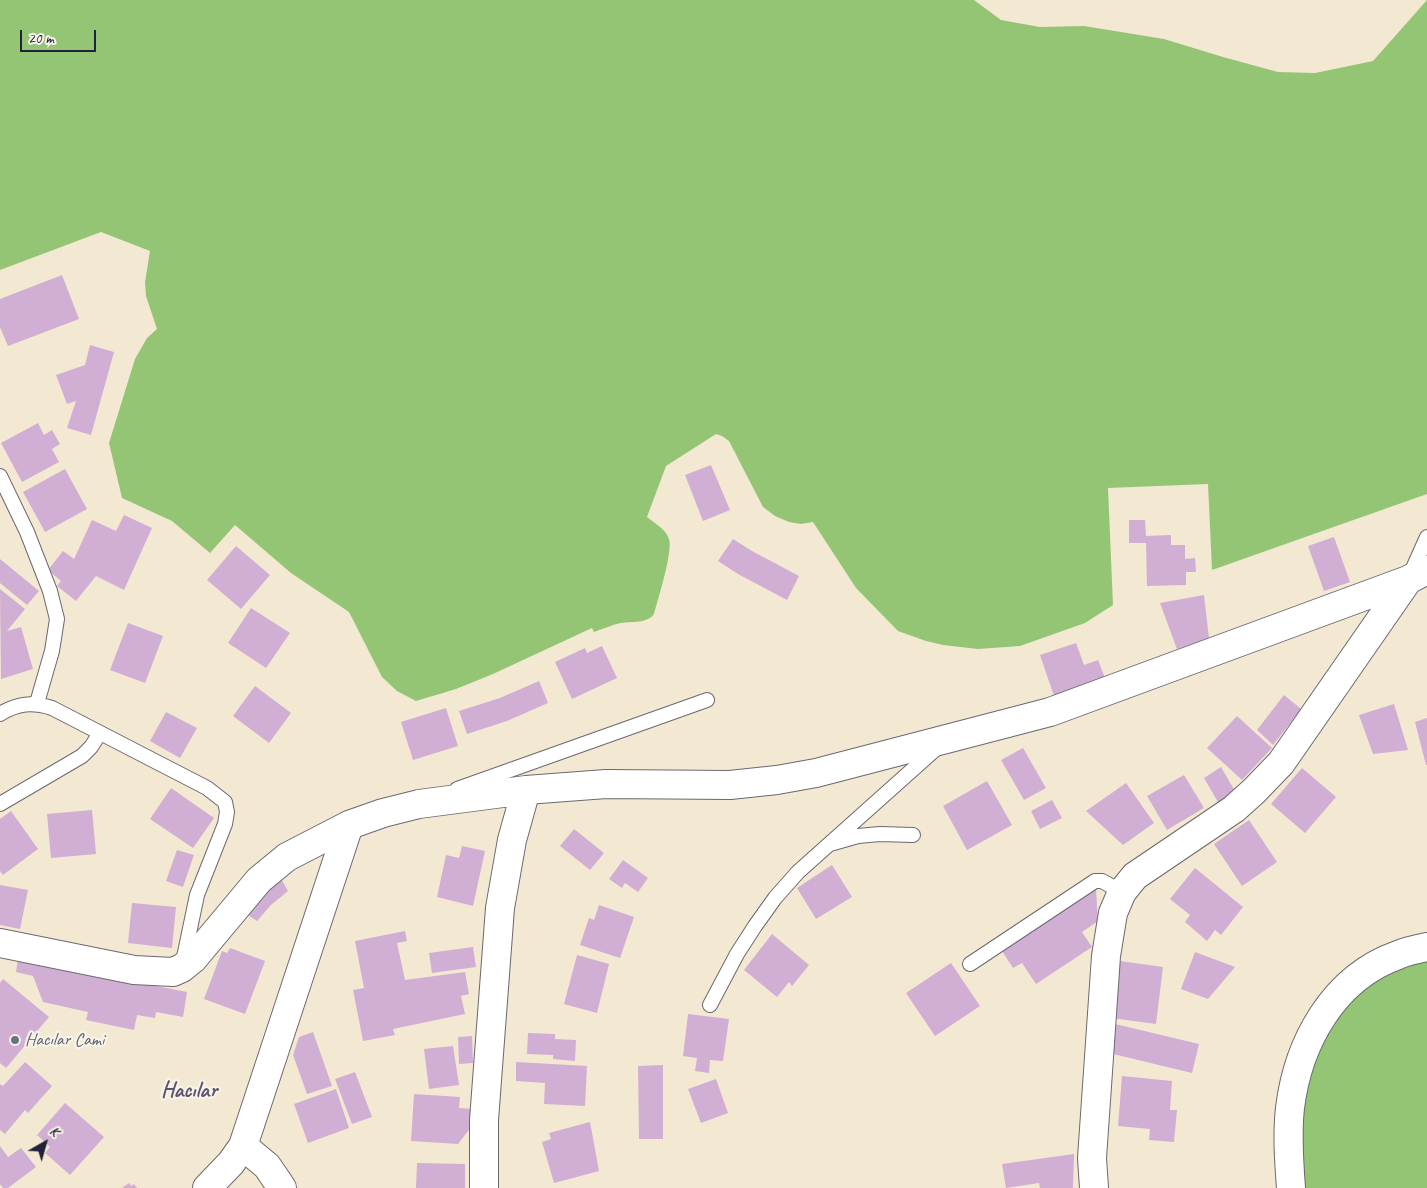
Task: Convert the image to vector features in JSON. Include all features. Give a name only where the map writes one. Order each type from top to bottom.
[{"type":"street","points":[[5,950],[134,970],[173,972],[182,968],[192,959],[259,880],[287,857],[349,826],[383,814],[419,804],[526,790],[606,784],[730,784],[777,780],[816,773],[1050,712],[1417,575]]},
{"type":"street","points":[[1094,1188],[1092,1158],[1106,956],[1113,913],[1122,892],[1135,876],[1234,809],[1281,762],[1417,575]]},
{"type":"street","points":[[484,1188],[484,1120],[500,908],[512,840],[526,790]]},
{"type":"street","points":[[207,1188],[231,1163],[243,1146],[349,826]]},
{"type":"street","points":[[1291,1188],[1289,1159],[1290,1108],[1298,1070],[1318,1020],[1351,982],[1397,955],[1427,947]]},
{"type":"street","points":[[243,1146],[267,1166],[282,1188]]},
{"type":"lane","points":[[0,476],[27,532],[50,591],[57,619],[52,650],[37,703]]},
{"type":"lane","points":[[1417,575],[1427,538]]},
{"type":"lane","points":[[419,804],[518,766],[707,700]]},
{"type":"lane","points":[[0,714],[8,709],[24,704],[37,703],[52,708],[207,788],[225,802],[227,812],[225,824],[197,895],[182,968]]},
{"type":"lane","points":[[0,804],[82,756],[91,748],[100,733]]},
{"type":"lane","points":[[710,1005],[737,954],[770,905],[798,872],[827,844],[949,738]]},
{"type":"lane","points":[[827,844],[858,836],[880,834],[913,835]]},
{"type":"lane","points":[[970,964],[1095,881],[1104,882],[1122,892]]},
{"type":"green space","points":[[0,0],[974,0],[1001,20],[1040,27],[1084,26],[1164,39],[1278,72],[1315,73],[1373,61],[1427,0],[1427,494],[1212,570],[1208,484],[1108,488],[1113,605],[1085,623],[1020,646],[978,649],[943,645],[898,631],[856,588],[813,522],[801,524],[789,522],[775,516],[763,507],[729,441],[716,434],[666,466],[647,517],[665,532],[670,545],[662,587],[654,614],[651,617],[643,621],[617,624],[594,632],[592,628],[493,674],[456,689],[416,701],[397,691],[382,677],[349,612],[291,573],[235,525],[210,553],[172,521],[122,498],[109,443],[135,359],[147,338],[157,329],[146,296],[145,282],[150,251],[101,232],[0,270]]},
{"type":"green space","points":[[1427,947],[1427,1188],[1291,1188],[1319,1020]]},
{"type":"building","points":[[62,275],[79,319],[8,346],[0,327],[0,299]]},
{"type":"building","points":[[90,345],[114,352],[91,435],[67,428],[76,401],[67,404],[56,375],[85,365]]},
{"type":"building","points":[[38,423],[44,435],[52,430],[60,444],[52,449],[59,462],[22,482],[1,443]]},
{"type":"building","points":[[711,465],[730,510],[703,521],[685,475]]},
{"type":"building","points":[[65,469],[87,509],[45,532],[23,492]]},
{"type":"building","points":[[124,515],[152,528],[124,590],[96,576],[76,601],[57,586],[61,581],[48,570],[63,551],[74,559],[92,520],[116,531]]},
{"type":"building","points":[[1129,520],[1145,520],[1146,536],[1171,535],[1171,545],[1185,545],[1185,559],[1195,558],[1196,572],[1186,572],[1186,585],[1147,586],[1146,543],[1129,543]]},
{"type":"building","points":[[1334,537],[1350,582],[1324,591],[1308,546]]},
{"type":"building","points":[[733,539],[799,576],[787,600],[718,561]]},
{"type":"building","points":[[236,546],[270,575],[241,609],[207,580]]},
{"type":"building","points":[[0,559],[39,591],[27,605],[0,583]]},
{"type":"building","points":[[0,589],[25,609],[7,631],[21,627],[33,669],[1,679]]},
{"type":"building","points":[[1204,595],[1209,638],[1177,649],[1160,603]]},
{"type":"building","points":[[251,608],[290,633],[266,668],[228,643]]},
{"type":"building","points":[[128,623],[163,636],[145,683],[110,670]]},
{"type":"building","points":[[1076,643],[1084,665],[1098,660],[1105,678],[1054,696],[1040,655]]},
{"type":"building","points":[[602,646],[617,678],[572,699],[555,662],[585,648],[587,653]]},
{"type":"building","points":[[539,681],[548,703],[507,721],[467,734],[459,711],[500,698]]},
{"type":"building","points":[[255,686],[291,713],[269,743],[233,716]]},
{"type":"building","points":[[1284,695],[1301,709],[1273,745],[1257,730]]},
{"type":"building","points":[[1394,704],[1408,750],[1373,754],[1359,715]]},
{"type":"building","points":[[446,708],[458,746],[413,760],[401,722]]},
{"type":"building","points":[[166,712],[197,728],[180,758],[150,741]]},
{"type":"building","points":[[1237,716],[1272,748],[1242,780],[1207,748]]},
{"type":"building","points":[[1427,718],[1427,765],[1426,765],[1415,722]]},
{"type":"building","points":[[1023,748],[1046,788],[1024,800],[1001,760]]},
{"type":"building","points":[[1221,767],[1235,791],[1218,802],[1204,778]]},
{"type":"building","points":[[1302,768],[1336,797],[1305,833],[1271,804]]},
{"type":"building","points":[[1184,775],[1204,808],[1167,830],[1147,796]]},
{"type":"building","points":[[987,781],[1012,825],[967,850],[943,806]]},
{"type":"building","points":[[1126,783],[1154,823],[1123,845],[1086,811]]},
{"type":"building","points":[[171,788],[214,818],[193,848],[150,819]]},
{"type":"building","points":[[1052,800],[1062,818],[1040,829],[1031,811]]},
{"type":"building","points":[[92,810],[96,854],[51,858],[47,814]]},
{"type":"building","points":[[11,811],[38,849],[3,875],[0,871],[0,819]]},
{"type":"building","points":[[1249,820],[1277,862],[1242,886],[1214,844]]},
{"type":"building","points":[[574,829],[604,853],[590,870],[560,846]]},
{"type":"building","points":[[462,846],[485,851],[473,906],[437,897],[446,855],[459,858]]},
{"type":"building","points":[[177,850],[194,855],[183,887],[166,881]]},
{"type":"building","points":[[623,860],[648,878],[638,892],[625,883],[622,888],[609,879]]},
{"type":"building","points":[[832,865],[852,897],[816,919],[797,888]]},
{"type":"building","points":[[1195,868],[1243,907],[1221,935],[1215,930],[1207,941],[1185,922],[1190,915],[1170,899]]},
{"type":"building","points":[[280,877],[288,891],[271,905],[257,921],[243,912]]},
{"type":"building","points":[[0,885],[28,890],[20,929],[0,925]]},
{"type":"building","points":[[1096,889],[1098,921],[1082,932],[1092,947],[1036,984],[1022,963],[1013,968],[1002,951]]},
{"type":"building","points":[[132,903],[176,907],[172,948],[128,943]]},
{"type":"building","points":[[599,905],[634,917],[620,958],[580,945],[589,918],[594,920]]},
{"type":"building","points":[[405,931],[407,941],[397,943],[405,980],[465,972],[469,994],[461,996],[465,1014],[393,1029],[395,1035],[363,1041],[353,990],[364,988],[355,941]]},
{"type":"building","points":[[772,934],[809,965],[792,986],[789,982],[777,997],[744,970]]},
{"type":"building","points":[[473,947],[476,967],[432,973],[429,953]]},
{"type":"building","points":[[230,948],[265,961],[245,1014],[204,999],[222,951],[227,953]]},
{"type":"building","points":[[1195,952],[1235,967],[1208,999],[1181,989]]},
{"type":"building","points":[[577,955],[609,964],[597,1013],[564,1004]]},
{"type":"building","points":[[18,959],[187,992],[183,1017],[156,1012],[155,1018],[137,1015],[134,1030],[86,1020],[88,1012],[43,1002],[33,976],[16,972]]},
{"type":"building","points":[[1120,961],[1163,967],[1156,1024],[1112,1018]]},
{"type":"building","points":[[951,963],[980,1006],[935,1036],[906,993]]},
{"type":"building","name":"Hacılar Cami","points":[[3,979],[49,1017],[6,1068],[0,1063],[0,983]]},
{"type":"building","points":[[688,1014],[729,1019],[723,1061],[710,1060],[709,1073],[695,1071],[697,1058],[683,1056]]},
{"type":"building","points":[[1111,1023],[1199,1044],[1192,1073],[1109,1053]]},
{"type":"building","points":[[313,1032],[332,1086],[307,1094],[293,1055],[299,1037]]},
{"type":"building","points":[[528,1033],[555,1034],[555,1039],[576,1040],[575,1061],[553,1059],[553,1055],[527,1054]]},
{"type":"building","points":[[472,1036],[473,1063],[459,1064],[458,1037]]},
{"type":"building","points":[[453,1046],[459,1085],[429,1089],[424,1049]]},
{"type":"building","points":[[25,1062],[52,1086],[28,1113],[25,1110],[5,1134],[0,1130],[0,1084],[3,1086]]},
{"type":"building","points":[[516,1062],[587,1066],[585,1106],[544,1104],[545,1083],[516,1081]]},
{"type":"building","points":[[663,1065],[663,1139],[639,1139],[638,1066]]},
{"type":"building","points":[[355,1072],[372,1117],[352,1124],[335,1079]]},
{"type":"building","points":[[1122,1076],[1172,1081],[1170,1110],[1177,1110],[1174,1142],[1149,1140],[1150,1129],[1118,1126]]},
{"type":"building","points":[[716,1079],[728,1113],[701,1123],[688,1089]]},
{"type":"building","points":[[336,1089],[349,1128],[308,1143],[294,1104]]},
{"type":"building","points":[[414,1094],[460,1097],[459,1108],[473,1109],[472,1126],[458,1144],[411,1141]]},
{"type":"building","points":[[65,1103],[104,1137],[70,1175],[45,1153],[50,1147],[37,1135]]},
{"type":"building","points":[[590,1122],[599,1171],[554,1183],[542,1142],[551,1139],[549,1133]]},
{"type":"building","points":[[0,1146],[8,1157],[21,1148],[36,1167],[8,1188],[3,1188],[0,1184]]},
{"type":"building","points":[[1074,1154],[1073,1188],[1040,1188],[1039,1183],[1006,1188],[1002,1164]]},
{"type":"building","points":[[417,1163],[465,1164],[465,1188],[416,1188]]},
{"type":"building","points":[[129,1183],[131,1186],[134,1184],[137,1188],[122,1188]]},
{"type":"place","name":"Hacılar Cami","points":[[15,1040]]},
{"type":"district","name":"Hacılar","points":[[189,1091]]}]
